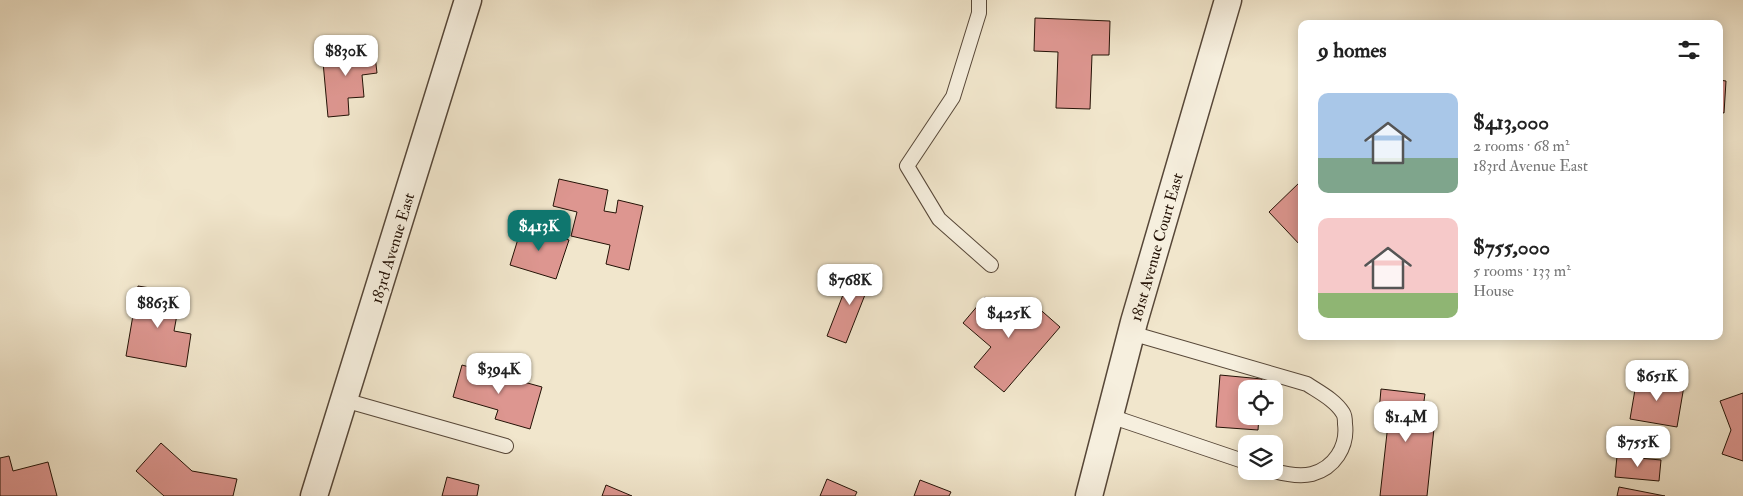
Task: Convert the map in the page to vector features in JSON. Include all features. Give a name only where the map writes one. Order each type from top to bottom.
[{"type":"street","name":"183rd Avenue East","points":[[314,496],[468,0]]},
{"type":"street","name":"181st Avenue Court East","points":[[1089,496],[1131,333],[1228,0]]},
{"type":"lane","points":[[979,0],[978,13],[953,97],[907,166],[939,218],[992,265]]},
{"type":"lane","points":[[1131,333],[1307,384],[1328,398],[1344,414],[1347,434],[1343,449],[1328,468],[1310,474],[1283,473]]},
{"type":"lane","points":[[344,400],[506,446]]},
{"type":"lane","points":[[1110,416],[1238,459]]},
{"type":"building","points":[[1035,18],[1110,21],[1109,55],[1092,55],[1090,109],[1056,108],[1058,52],[1034,51]]},
{"type":"building","points":[[374,47],[377,73],[362,75],[364,97],[348,98],[349,115],[328,117],[322,51]]},
{"type":"building","points":[[1723,81],[1726,81],[1723,113]]},
{"type":"building","points":[[559,179],[608,190],[604,211],[616,213],[618,200],[643,206],[629,270],[606,264],[610,245],[571,236],[577,212],[553,206]]},
{"type":"building","points":[[1298,184],[1298,243],[1269,212]]},
{"type":"building","points":[[522,226],[569,240],[556,279],[510,265]]},
{"type":"building","points":[[853,269],[872,277],[846,343],[827,336]]},
{"type":"building","points":[[138,286],[181,293],[174,331],[191,334],[186,367],[126,356]]},
{"type":"building","points":[[985,297],[1010,319],[1027,298],[1060,327],[1004,392],[974,367],[991,347],[963,323]]},
{"type":"building","points":[[462,365],[542,387],[530,429],[495,419],[498,410],[453,397]]},
{"type":"building","points":[[1220,375],[1262,379],[1238,380],[1238,425],[1258,425],[1258,430],[1216,427]]},
{"type":"building","points":[[1637,378],[1684,386],[1677,427],[1630,419]]},
{"type":"building","points":[[1381,389],[1425,394],[1423,408],[1436,409],[1427,496],[1380,496],[1388,424],[1378,423]]},
{"type":"building","points":[[1743,393],[1743,461],[1722,454],[1731,430],[1720,401]]},
{"type":"building","points":[[161,443],[192,471],[237,479],[233,496],[164,496],[136,471]]},
{"type":"building","points":[[9,456],[13,471],[48,462],[57,496],[0,496],[0,458]]},
{"type":"building","points":[[1617,456],[1661,460],[1659,481],[1615,477]]},
{"type":"building","points":[[447,477],[479,485],[477,496],[442,496]]},
{"type":"building","points":[[827,479],[857,492],[855,496],[820,496]]},
{"type":"building","points":[[920,480],[951,492],[949,496],[914,496]]},
{"type":"building","points":[[606,485],[632,496],[602,496]]},
{"type":"building","points":[[1619,487],[1665,496],[1617,496]]}]
